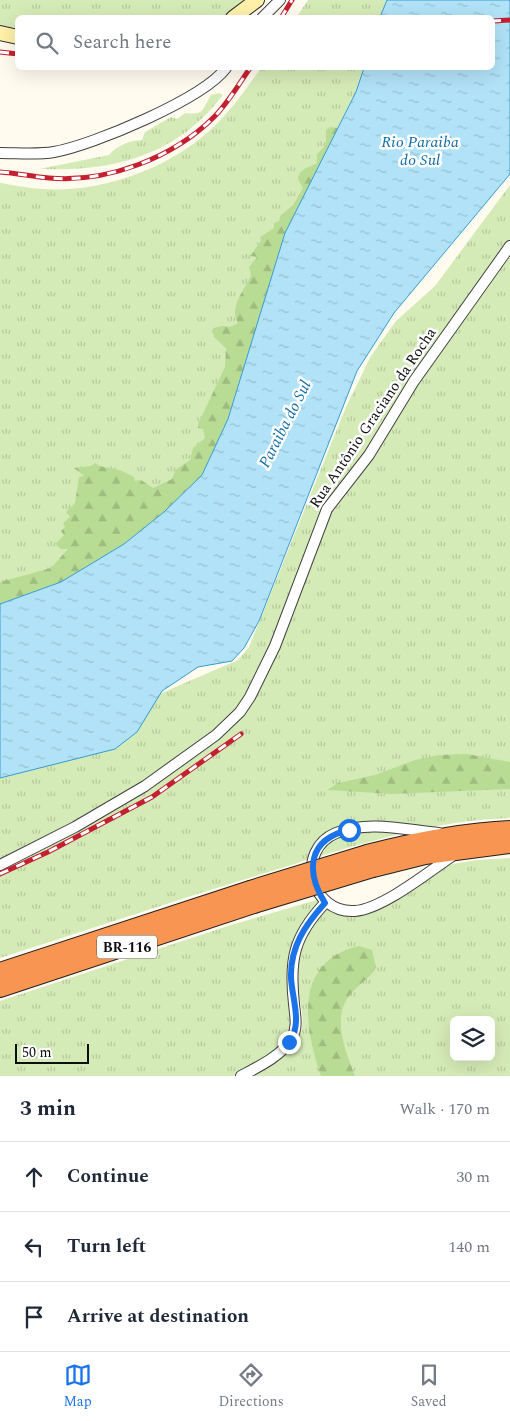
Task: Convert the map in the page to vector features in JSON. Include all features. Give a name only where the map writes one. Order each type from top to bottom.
[{"type":"highway","name":"BR-116","points":[[460,842],[510,830]]},
{"type":"highway","name":"BR-116","points":[[0,972],[370,861],[419,841],[510,844]]},
{"type":"highway","name":"BR-116","points":[[0,988],[252,897]]},
{"type":"street","points":[[237,15],[257,0]]},
{"type":"street","points":[[265,15],[280,0]]},
{"type":"street","points":[[0,33],[15,36]]},
{"type":"street","points":[[0,153],[52,152],[73,148],[173,105],[200,89],[224,70]]},
{"type":"street","name":"Rua Antônio Graciano da Rocha","points":[[0,865],[75,827],[145,786],[216,735],[240,712],[250,698],[275,646],[327,509],[369,455],[414,380],[510,246]]},
{"type":"street","points":[[367,827],[460,842],[412,883],[367,908],[342,910],[325,903],[313,879],[312,864],[319,847],[336,833],[367,827]]},
{"type":"street","points":[[241,1076],[278,1053],[292,1040],[296,1024],[291,978],[294,952],[306,926],[325,903]]},
{"type":"green space","points":[[0,0],[247,0],[226,15],[15,15],[15,31],[0,27]]},
{"type":"green space","points":[[308,0],[387,0],[381,15],[298,15]]},
{"type":"green space","points":[[260,70],[363,70],[356,92],[285,233],[202,475],[0,604],[0,183],[42,189],[63,189],[105,184],[147,170],[167,160],[202,137],[219,122]]},
{"type":"green space","points":[[219,93],[223,95],[205,116],[185,133],[164,146],[142,156],[118,163],[93,167],[39,169],[109,155],[124,144],[142,140],[145,132],[171,117],[177,119],[185,113],[202,111],[211,95]]},
{"type":"green space","points":[[330,127],[338,128],[240,380],[228,419],[202,475],[164,512],[124,544],[61,582],[0,604],[0,582],[51,568],[68,549],[61,549],[55,544],[64,535],[61,531],[65,527],[63,523],[70,517],[66,512],[75,503],[79,477],[84,476],[74,468],[91,466],[95,463],[122,471],[134,477],[135,481],[141,480],[153,488],[172,479],[175,470],[190,460],[193,448],[205,438],[203,429],[198,428],[198,424],[225,367],[226,348],[214,337],[213,328],[230,327],[238,323],[235,317],[236,304],[251,275],[249,267],[257,257],[250,256],[261,241],[260,237],[274,228],[274,223],[279,221],[280,216],[293,205],[303,188],[298,179],[299,175],[305,169],[317,163],[317,154],[326,145],[326,130]]},
{"type":"green space","points":[[510,185],[510,818],[454,823],[398,834],[216,888],[0,958],[0,763],[238,660],[249,647],[346,407],[371,356],[396,321],[435,286]]},
{"type":"green space","points":[[467,754],[510,762],[510,789],[391,794],[327,790],[338,783],[375,775],[415,760],[439,755]]},
{"type":"green space","points":[[510,858],[510,1076],[249,1076],[282,1055],[298,1039],[301,1031],[302,1014],[296,979],[297,960],[309,928],[325,906],[352,913],[441,866],[477,860]]},
{"type":"green space","points":[[320,899],[323,903],[301,931],[294,1024],[288,1041],[257,1064],[233,1076],[0,1076],[0,1001],[228,926]]},
{"type":"green space","points":[[359,946],[372,950],[376,967],[371,975],[350,995],[344,1004],[342,1014],[341,1024],[344,1046],[355,1076],[321,1076],[310,1037],[308,1017],[309,998],[313,981],[323,966],[338,954]]},
{"type":"water","name":"Rio Paraiba do Sul","points":[[387,0],[510,0],[510,174],[394,313],[357,371],[259,621],[244,648],[232,661],[198,667],[162,691],[137,732],[115,749],[0,778],[0,604],[61,582],[124,544],[164,512],[202,475],[228,419],[285,233],[356,92],[363,70],[495,70],[495,15],[381,15]]},
{"type":"railway","points":[[283,15],[292,0]]},
{"type":"railway","points":[[495,21],[510,20]]},
{"type":"railway","points":[[0,52],[15,54]]},
{"type":"railway","points":[[0,172],[71,178],[116,172],[138,165],[159,156],[198,132],[224,106],[249,70]]},
{"type":"railway","points":[[0,874],[48,852],[152,797],[241,734]]},
{"type":"route","points":[[289,1042],[294,1035],[296,1024],[291,978],[296,944],[310,919],[325,903],[313,879],[312,864],[314,856],[326,840],[336,833],[349,830]]},
{"type":"water label","name":"Paraiba do Sul","points":[[285,424]]}]
